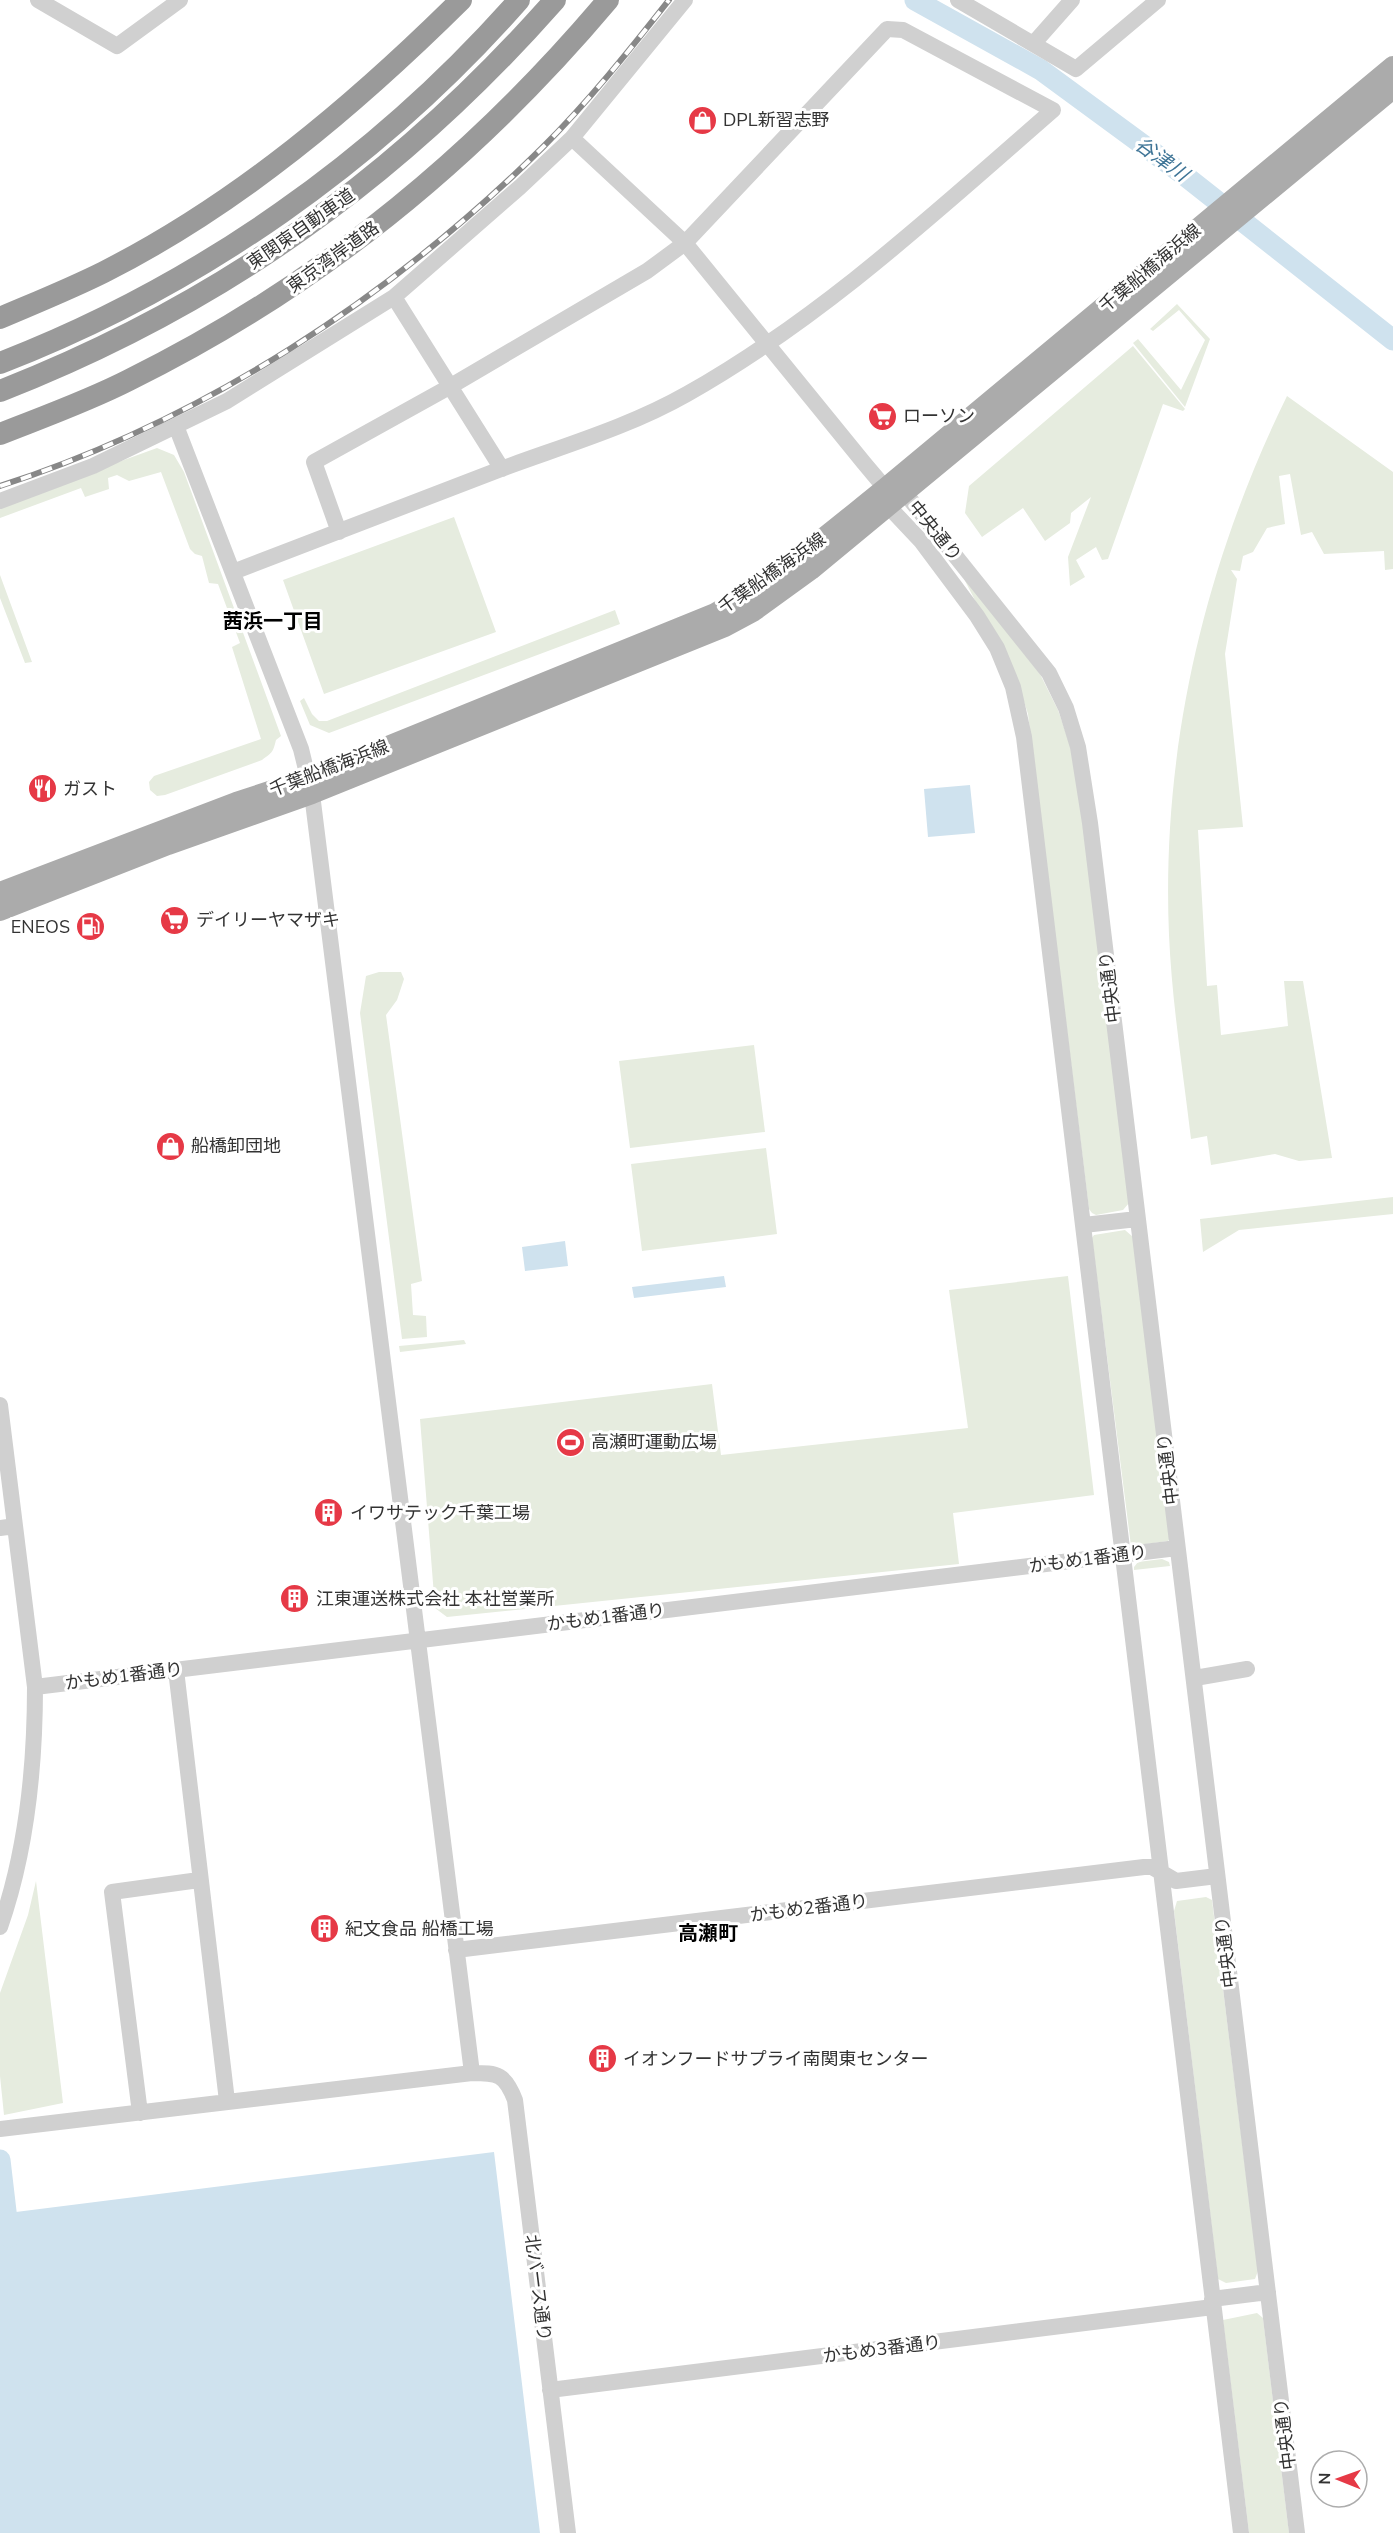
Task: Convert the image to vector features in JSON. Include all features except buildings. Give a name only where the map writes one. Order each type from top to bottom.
[{"type":"highway","points":[[0,326],[104,272],[227,198],[354,101],[461,0]]},
{"type":"highway","name":"東関東自動車道","points":[[0,363],[42,347],[156,291],[240,240],[304,197],[417,104],[465,59],[519,0]]},
{"type":"highway","name":"東関東自動車道","points":[[0,391],[53,370],[130,334],[227,280],[292,237],[375,176],[420,138],[518,42],[555,0]]},
{"type":"highway","name":"東京湾岸道路","points":[[0,434],[128,381],[187,350],[278,296],[363,237],[486,132],[561,56],[608,0]]},
{"type":"highway","points":[[0,318],[104,272]]},
{"type":"main road","name":"千葉船橋海浜線","points":[[1234,210],[1393,66]]},
{"type":"main road","name":"千葉船橋海浜線","points":[[0,911],[310,786],[725,627],[753,612],[811,570],[886,497],[1216,224],[1393,89]]},
{"type":"main road","name":"千葉船橋海浜線","points":[[886,497],[905,493],[1216,224]]},
{"type":"main road","name":"千葉船橋海浜線","points":[[0,892],[236,802],[310,786]]},
{"type":"street","points":[[38,0],[117,46],[177,1]]},
{"type":"street","points":[[0,501],[93,466],[227,401],[394,297],[520,187],[572,138],[685,0]]},
{"type":"street","points":[[958,0],[1076,69],[1158,0]]},
{"type":"street","points":[[1034,43],[1072,0]]},
{"type":"street","points":[[233,572],[339,532],[502,469],[604,432],[685,395],[768,344],[851,282],[1053,110],[903,30],[887,29],[685,243],[647,271],[451,386],[314,462],[339,532]]},
{"type":"street","name":"中央通り","points":[[572,138],[685,243],[768,344],[978,616],[1006,668],[1016,697],[1024,737],[1084,1225],[1241,2533]]},
{"type":"street","points":[[394,297],[502,469]]},
{"type":"street","points":[[3,2129],[472,2073],[310,786],[301,749],[176,426]]},
{"type":"street","name":"中央通り","points":[[905,493],[1038,656],[1066,708],[1078,747],[1088,801],[1297,2533]]},
{"type":"street","points":[[1084,1225],[1137,1219]]},
{"type":"street","points":[[0,1405],[8,1527],[34,1687],[30,1794],[18,1859],[0,1927]]},
{"type":"street","name":"かもめ1番通り","points":[[34,1687],[1178,1548]]},
{"type":"street","points":[[1195,1678],[1247,1669]]},
{"type":"street","points":[[176,1670],[199,1880],[227,2101]]},
{"type":"street","name":"かもめ2番通り","points":[[456,1950],[1144,1867],[1152,1867],[1176,1881],[1217,1876]]},
{"type":"street","points":[[140,2113],[112,1892],[199,1880]]},
{"type":"street","name":"北バース通り","points":[[472,2073],[498,2074],[505,2080],[515,2100],[568,2533]]},
{"type":"street","name":"かもめ3番通り","points":[[550,2390],[1213,2303],[1268,2292]]},
{"type":"shaded area","points":[[1177,304],[1210,339],[1185,407],[1133,343],[1138,339],[1181,390],[1205,340],[1179,310],[1153,331],[1150,329]]},
{"type":"shaded area","points":[[1133,346],[1185,409],[1183,411],[1163,404],[1108,559],[1102,560],[1096,547],[1076,560],[1085,577],[1070,586],[1068,557],[1091,497],[1071,513],[1070,523],[1045,541],[1023,508],[982,537],[965,513],[969,486]]},
{"type":"shaded area","points":[[1287,396],[1393,472],[1393,569],[1385,570],[1384,551],[1324,554],[1312,532],[1301,535],[1290,474],[1279,476],[1285,524],[1267,528],[1253,552],[1243,556],[1240,571],[1231,570],[1237,579],[1225,654],[1243,827],[1198,830],[1207,986],[1217,985],[1221,1035],[1288,1026],[1284,981],[1303,981],[1332,1158],[1299,1161],[1275,1154],[1211,1165],[1207,1136],[1191,1139],[1175,1012],[1170,960],[1168,865],[1173,795],[1181,726],[1194,658],[1212,591],[1233,524],[1258,459]]},
{"type":"shaded area","points":[[157,448],[174,455],[184,472],[281,736],[276,740],[272,751],[262,760],[157,796],[150,790],[149,782],[154,776],[261,739],[232,647],[240,643],[218,584],[209,583],[202,556],[190,549],[161,472],[129,481],[117,475],[108,478],[109,489],[85,497],[81,488],[0,518],[0,505]]},
{"type":"shaded area","points":[[454,517],[496,632],[324,694],[283,580]]},
{"type":"shaded area","points":[[961,573],[1040,674],[1058,710],[1071,748],[1078,784],[1129,1203],[1123,1210],[1096,1215],[1089,1209],[1028,714],[1019,686]]},
{"type":"shaded area","points":[[0,575],[32,662],[25,663],[0,598]]},
{"type":"shaded area","points":[[615,610],[620,624],[329,733],[310,725],[300,701],[304,698],[312,714],[319,721],[327,721]]},
{"type":"shaded area","points":[[379,972],[401,972],[404,979],[397,1000],[386,1015],[422,1281],[411,1284],[413,1315],[426,1316],[427,1337],[402,1339],[360,1013],[366,976]]},
{"type":"shaded area","points":[[754,1045],[765,1132],[630,1148],[619,1061]]},
{"type":"shaded area","points":[[766,1148],[777,1234],[642,1251],[631,1164]]},
{"type":"shaded area","points":[[1393,1197],[1393,1214],[1239,1230],[1203,1252],[1200,1219]]},
{"type":"shaded area","points":[[1125,1230],[1133,1237],[1170,1538],[1168,1541],[1131,1546],[1092,1238],[1094,1235]]},
{"type":"shaded area","name":"高瀬町運動広場","points":[[1068,1276],[1094,1495],[953,1513],[959,1564],[447,1617],[435,1608],[420,1419],[712,1384],[721,1455],[968,1428],[949,1290]]},
{"type":"shaded area","points":[[464,1340],[466,1344],[400,1352],[399,1346]]},
{"type":"shaded area","points":[[1162,1559],[1169,1562],[1170,1566],[1134,1570],[1138,1562]]},
{"type":"shaded area","points":[[36,1881],[63,2103],[4,2115],[0,2076],[0,1993],[28,1915]]},
{"type":"shaded area","points":[[1206,1897],[1212,1900],[1258,2271],[1255,2279],[1226,2283],[1218,2279],[1174,1911],[1177,1901]]},
{"type":"shaded area","points":[[1257,2313],[1263,2318],[1289,2533],[1249,2533],[1223,2320]]},
{"type":"water","points":[[970,785],[975,833],[928,837],[924,789]]},
{"type":"water","points":[[565,1241],[568,1266],[525,1271],[522,1247]]},
{"type":"water","points":[[724,1276],[726,1287],[634,1298],[632,1287]]},
{"type":"water","points":[[494,2152],[540,2533],[0,2533],[0,2214]]},
{"type":"waterway","name":"谷津川","points":[[915,0],[1041,70],[1184,175],[1393,340]]},
{"type":"waterway","points":[[0,2160],[9,2237]]},
{"type":"railway","points":[[0,486],[76,459],[221,390],[358,303],[422,255],[542,148],[592,94],[669,0]]},
{"type":"place","name":"DPL新習志野","points":[[702,120]]},
{"type":"place","name":"ローソン","points":[[882,416]]},
{"type":"place","name":"ガスト","points":[[42,789]]},
{"type":"place","name":"デイリーヤマザキ","points":[[175,920]]},
{"type":"place","name":"ENEOS","points":[[91,927]]},
{"type":"place","name":"船橋卸団地","points":[[170,1146]]},
{"type":"place","name":"高瀬町運動広場","points":[[570,1442]]},
{"type":"place","name":"イワサテック千葉工場","points":[[329,1513]]},
{"type":"place","name":"江東運送株式会社 本社営業所","points":[[295,1599]]},
{"type":"place","name":"紀文食品 船橋工場","points":[[324,1929]]},
{"type":"place","name":"イオンフードサプライ南関東センター","points":[[602,2059]]},
{"type":"district","name":"茜浜一丁目","points":[[273,621]]},
{"type":"district","name":"高瀬町","points":[[708,1933]]}]
